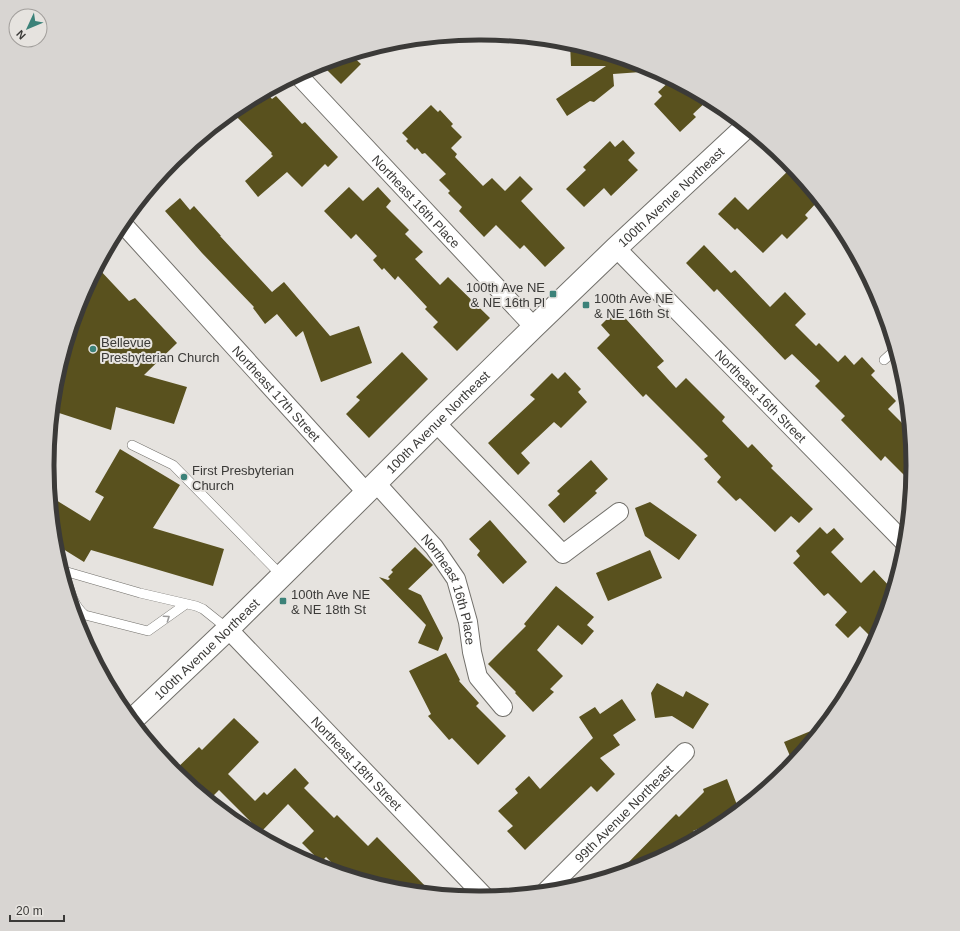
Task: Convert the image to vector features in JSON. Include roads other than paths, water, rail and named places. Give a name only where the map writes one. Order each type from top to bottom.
[{"type":"street","name":"Northeast 16th Place","points":[[302,79],[534,327]]},
{"type":"street","name":"100th Avenue Northeast","points":[[136,716],[228,629],[534,327],[742,131]]},
{"type":"street","name":"Northeast 17th Street","points":[[127,228],[371,488]]},
{"type":"street","name":"Northeast 16th Street","points":[[616,248],[899,537]]},
{"type":"street","points":[[436,423],[563,554],[619,512]]},
{"type":"street","name":"Northeast 16th Place","points":[[371,488],[434,547],[456,579],[468,622],[472,652],[478,677],[503,707]]},
{"type":"street","name":"Northeast 18th Street","points":[[228,629],[478,891]]},
{"type":"street","name":"99th Avenue Northeast","points":[[552,885],[685,752]]},
{"type":"lane","points":[[884,360],[891,354]]},
{"type":"lane","points":[[132,445],[173,465],[282,576]]},
{"type":"lane","points":[[68,571],[140,593],[196,606],[203,609],[228,629]]},
{"type":"lane","points":[[81,611],[85,615],[148,631],[186,604]]},
{"type":"place","name":"100th Ave NE & NE 16th Pl","points":[[553,294]]},
{"type":"place","name":"100th Ave NE & NE 16th St","points":[[586,305]]},
{"type":"place","name":"Bellevue Presbyterian Church","points":[[93,349]]},
{"type":"place","name":"First Presbyterian Church","points":[[184,477]]},
{"type":"place","name":"100th Ave NE & NE 18th St","points":[[283,601]]}]
